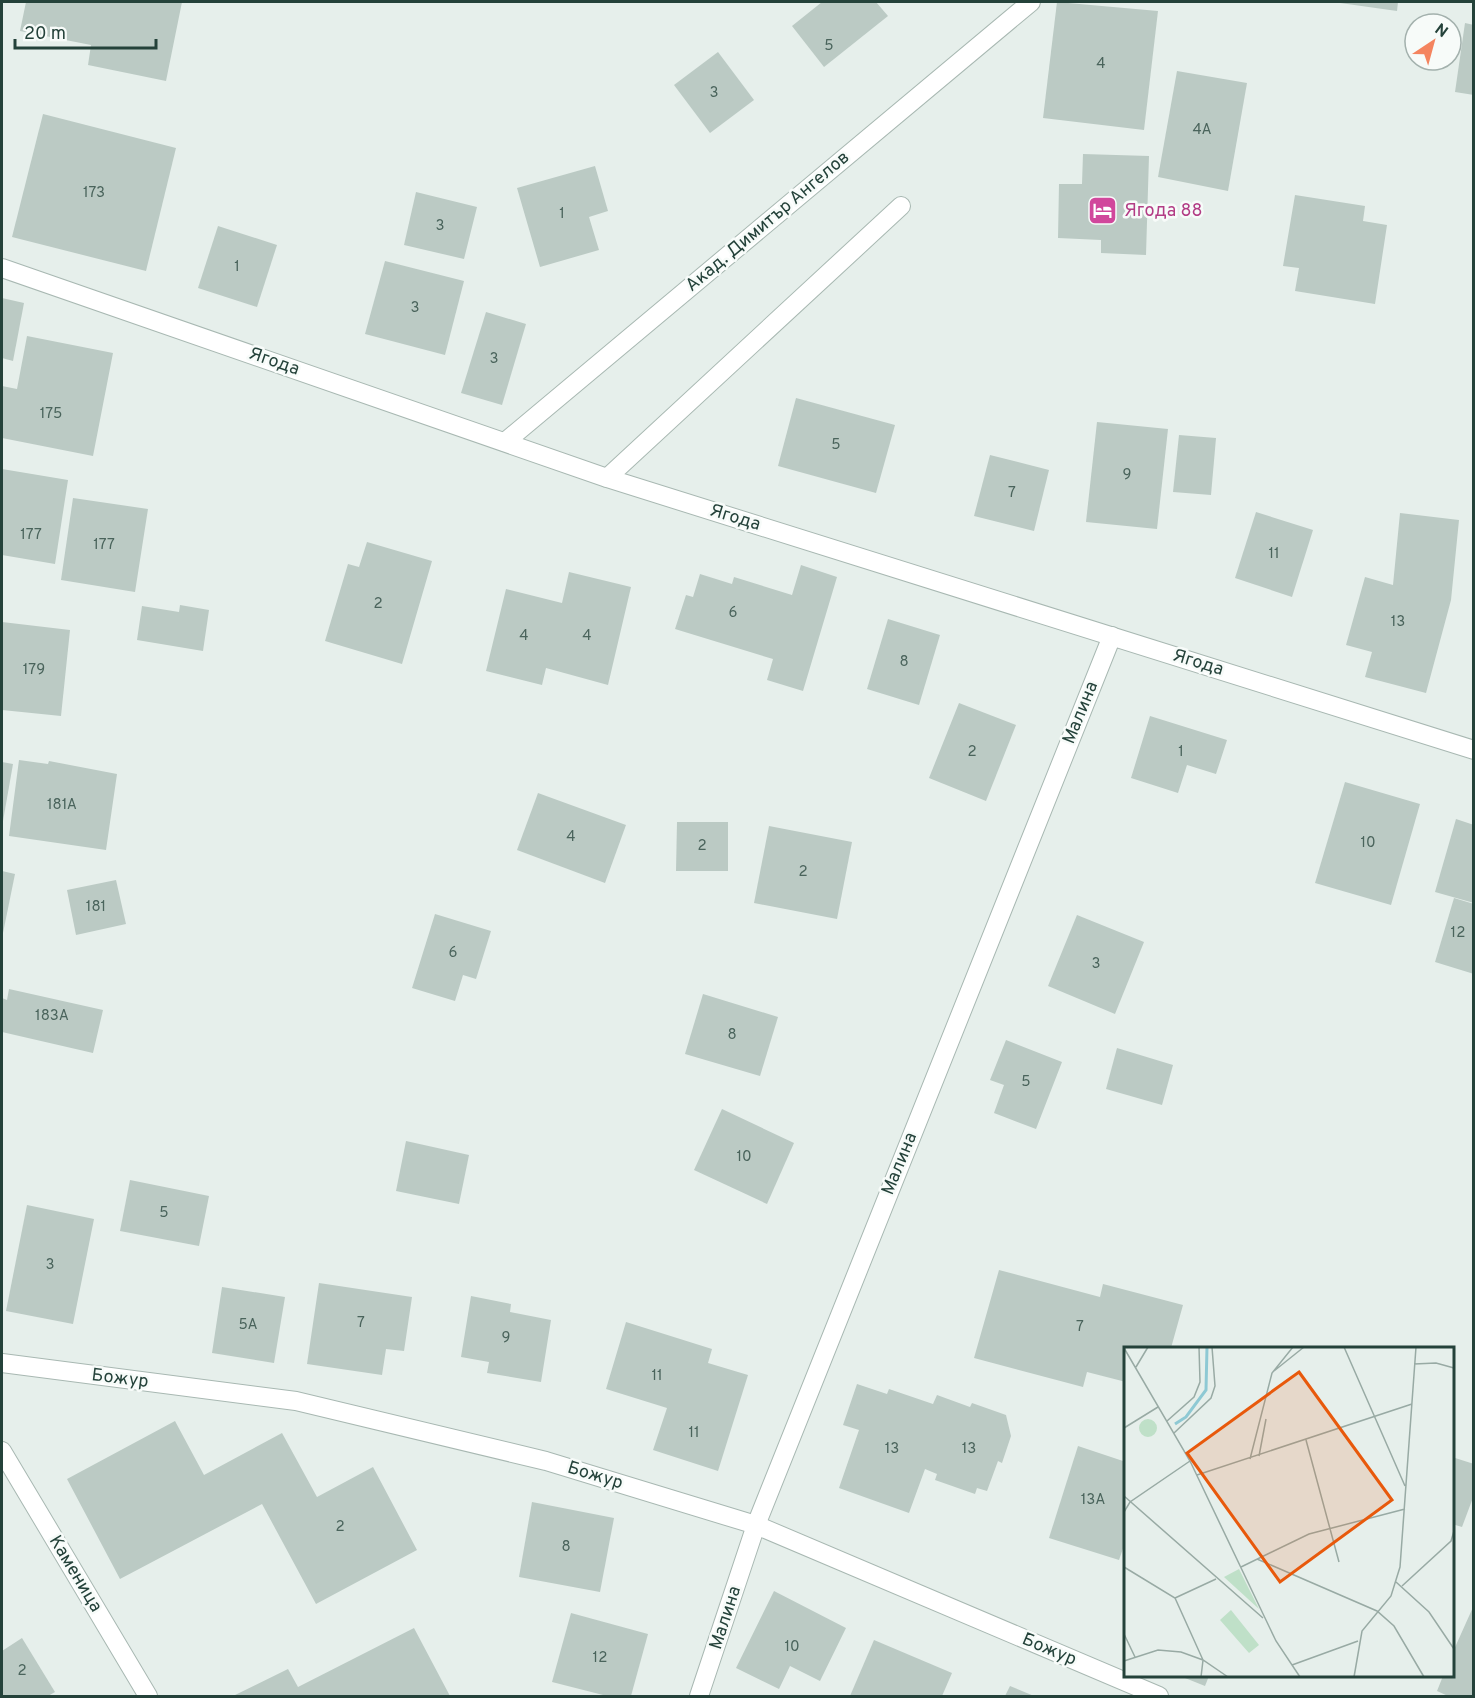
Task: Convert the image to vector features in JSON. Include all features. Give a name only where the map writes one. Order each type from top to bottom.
[{"type":"street","name":"Акад. Димитър Ангелов","points":[[505,442],[1030,2]]},
{"type":"street","points":[[607,478],[901,206]]},
{"type":"street","name":"Ягода","points":[[2,268],[607,478],[1473,750]]},
{"type":"street","name":"Малина","points":[[699,1696],[756,1525],[1112,636]]},
{"type":"street","name":"Божур","points":[[2,1364],[296,1401],[546,1461],[756,1525],[1159,1696]]},
{"type":"street","name":"Каменица","points":[[2,1451],[148,1696]]},
{"type":"building","points":[[26,2],[182,2],[166,81],[88,65],[91,45],[20,31]]},
{"type":"building","points":[[822,2],[876,2],[888,16],[824,67],[792,26]]},
{"type":"building","points":[[1057,2],[1158,11],[1144,130],[1043,118]]},
{"type":"building","points":[[1333,2],[1398,2],[1397,11]]},
{"type":"building","points":[[1465,23],[1474,25],[1474,95],[1455,92],[1458,72],[1463,72]]},
{"type":"building","points":[[718,52],[754,100],[710,133],[674,85]]},
{"type":"building","points":[[1177,71],[1247,83],[1228,191],[1158,177]]},
{"type":"building","points":[[43,114],[176,148],[146,271],[12,237]]},
{"type":"building","name":"Ягода 88","points":[[1083,154],[1149,156],[1146,255],[1101,253],[1101,240],[1058,238],[1059,184],[1082,184]]},
{"type":"building","points":[[595,166],[608,211],[589,217],[599,250],[540,267],[517,188]]},
{"type":"building","points":[[416,192],[477,207],[464,259],[404,245]]},
{"type":"building","points":[[1295,195],[1365,206],[1363,221],[1387,225],[1375,304],[1295,291],[1299,268],[1283,266]]},
{"type":"building","points":[[218,226],[277,245],[257,307],[198,288]]},
{"type":"building","points":[[385,261],[464,281],[445,355],[365,334]]},
{"type":"building","points":[[2,298],[24,303],[13,361],[2,358]]},
{"type":"building","points":[[486,312],[526,324],[502,405],[461,393]]},
{"type":"building","points":[[27,336],[113,353],[93,456],[2,438],[2,386],[17,389]]},
{"type":"building","points":[[796,398],[895,425],[876,493],[778,466]]},
{"type":"building","points":[[1097,422],[1168,429],[1157,529],[1086,522]]},
{"type":"building","points":[[1179,435],[1216,438],[1211,495],[1173,492]]},
{"type":"building","points":[[990,455],[1049,470],[1034,531],[974,516]]},
{"type":"building","points":[[2,469],[68,480],[55,564],[2,555]]},
{"type":"building","points":[[73,498],[148,509],[135,592],[61,580]]},
{"type":"building","points":[[1256,512],[1313,530],[1292,597],[1235,578]]},
{"type":"building","points":[[1400,513],[1459,520],[1451,600],[1426,693],[1365,677],[1372,652],[1346,645],[1365,577],[1393,585]]},
{"type":"building","points":[[367,542],[432,561],[402,664],[325,641],[348,564],[359,567]]},
{"type":"building","points":[[801,565],[837,577],[803,691],[767,680],[773,659],[675,629],[686,595],[693,597],[700,574],[732,584],[734,577],[792,595]]},
{"type":"building","points":[[569,572],[631,587],[608,685],[546,668],[542,685],[486,671],[506,589],[562,603]]},
{"type":"building","points":[[180,605],[209,610],[203,651],[137,640],[142,606],[179,612]]},
{"type":"building","points":[[888,619],[940,635],[919,705],[867,689]]},
{"type":"building","points":[[2,622],[70,630],[61,716],[2,710]]},
{"type":"building","points":[[959,703],[1016,725],[986,801],[929,778]]},
{"type":"building","points":[[1150,716],[1227,740],[1216,774],[1187,765],[1178,793],[1131,778]]},
{"type":"building","points":[[19,760],[48,764],[49,761],[117,774],[106,850],[9,836]]},
{"type":"building","points":[[2,762],[13,764],[3,821],[2,821]]},
{"type":"building","points":[[1345,782],[1420,804],[1391,905],[1315,883]]},
{"type":"building","points":[[538,793],[626,825],[605,883],[517,850]]},
{"type":"building","points":[[1456,819],[1474,825],[1474,903],[1435,892]]},
{"type":"building","points":[[677,822],[728,822],[728,871],[676,871]]},
{"type":"building","points":[[769,826],[852,842],[837,919],[754,903]]},
{"type":"building","points":[[2,871],[15,874],[3,933],[2,933]]},
{"type":"building","points":[[116,880],[126,924],[76,935],[67,890]]},
{"type":"building","points":[[1454,898],[1474,904],[1474,974],[1435,962]]},
{"type":"building","points":[[435,914],[491,931],[476,979],[463,975],[455,1001],[412,988]]},
{"type":"building","points":[[1077,915],[1144,942],[1115,1014],[1048,986]]},
{"type":"building","points":[[9,989],[103,1010],[93,1053],[2,1032],[2,998],[7,1000]]},
{"type":"building","points":[[703,994],[778,1017],[760,1076],[685,1054]]},
{"type":"building","points":[[1006,1040],[1062,1062],[1036,1129],[994,1113],[1004,1085],[990,1080]]},
{"type":"building","points":[[1117,1048],[1173,1065],[1162,1105],[1106,1089]]},
{"type":"building","points":[[722,1109],[794,1143],[767,1204],[694,1170]]},
{"type":"building","points":[[406,1141],[469,1155],[459,1204],[396,1191]]},
{"type":"building","points":[[130,1180],[209,1196],[199,1246],[120,1231]]},
{"type":"building","points":[[27,1205],[94,1219],[73,1324],[6,1311]]},
{"type":"building","points":[[999,1270],[1100,1297],[1103,1284],[1183,1305],[1171,1347],[1124,1347],[1124,1381],[1087,1372],[1083,1387],[974,1358]]},
{"type":"building","points":[[319,1283],[412,1297],[404,1351],[386,1349],[382,1375],[307,1364]]},
{"type":"building","points":[[222,1287],[285,1297],[274,1363],[212,1353]]},
{"type":"building","points":[[471,1296],[511,1304],[510,1312],[551,1320],[541,1382],[487,1373],[489,1362],[461,1357]]},
{"type":"building","points":[[626,1322],[712,1349],[708,1363],[748,1375],[718,1471],[653,1450],[667,1408],[606,1389]]},
{"type":"building","points":[[857,1384],[887,1394],[889,1389],[933,1404],[937,1395],[970,1407],[972,1403],[1006,1415],[1011,1436],[1002,1463],[998,1461],[987,1491],[977,1488],[975,1494],[935,1480],[937,1474],[925,1469],[909,1513],[839,1488],[859,1430],[843,1425]]},
{"type":"building","points":[[175,1421],[204,1475],[282,1433],[317,1497],[373,1467],[417,1550],[316,1604],[262,1504],[120,1579],[67,1479]]},
{"type":"building","points":[[1078,1446],[1124,1461],[1124,1546],[1119,1560],[1049,1538]]},
{"type":"building","points":[[1454,1458],[1474,1464],[1474,1495],[1462,1527],[1454,1525]]},
{"type":"building","points":[[532,1502],[614,1518],[600,1592],[519,1577]]},
{"type":"building","points":[[774,1591],[846,1628],[820,1681],[790,1666],[779,1689],[736,1668]]},
{"type":"building","points":[[1474,1605],[1474,1696],[1448,1696],[1437,1691],[1443,1677],[1454,1677],[1454,1650]]},
{"type":"building","points":[[571,1613],[648,1634],[631,1696],[607,1696],[552,1682]]},
{"type":"building","points":[[414,1628],[450,1696],[233,1696],[288,1669],[298,1687]]},
{"type":"building","points":[[22,1638],[55,1692],[48,1696],[2,1696],[2,1651]]},
{"type":"building","points":[[874,1640],[952,1673],[942,1696],[850,1696]]},
{"type":"building","points":[[1182,1677],[1209,1677],[1205,1686]]},
{"type":"building","points":[[1010,1686],[1034,1696],[1005,1696]]},
{"type":"place","name":"Ягода 88","points":[[1103,211]]}]
